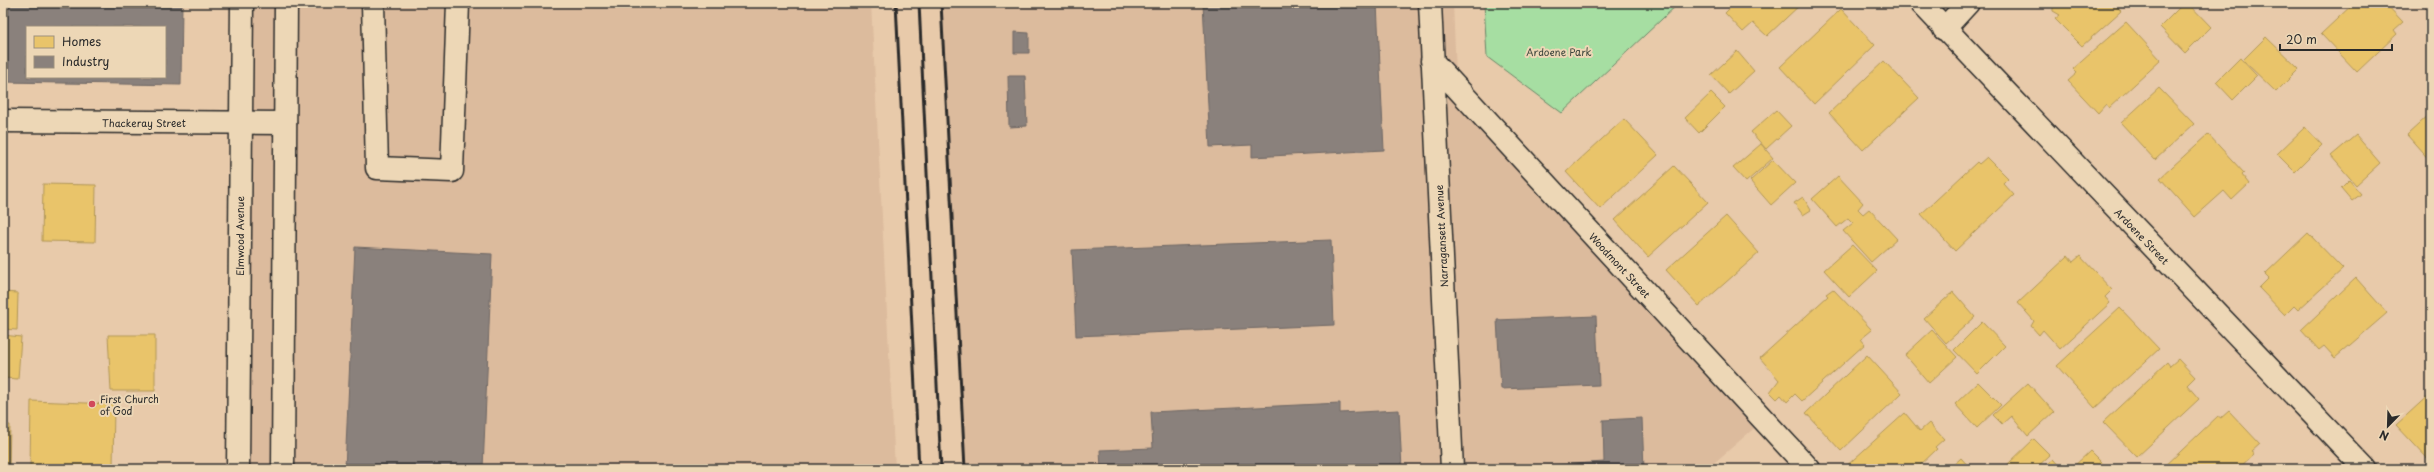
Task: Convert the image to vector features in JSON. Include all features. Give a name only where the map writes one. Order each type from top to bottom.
[{"type":"street","name":"Elmwood Avenue","points":[[238,469],[242,3]]},
{"type":"street","points":[[283,469],[286,3]]},
{"type":"street","points":[[373,3],[377,168],[452,171],[458,3]]},
{"type":"street","name":"Narragansett Avenue","points":[[1430,3],[1452,469]]},
{"type":"street","name":"Ardoene Street","points":[[1920,3],[2365,469]]},
{"type":"street","points":[[1944,29],[1968,3]]},
{"type":"street","name":"Woodmont Street","points":[[1432,61],[1809,469]]},
{"type":"street","name":"Thackeray Street","points":[[3,121],[285,123]]},
{"type":"shaded area","points":[[238,3],[871,3],[895,469],[237,469]]},
{"type":"shaded area","points":[[941,3],[1453,3],[1457,97],[1759,424],[1707,469],[965,469]]},
{"type":"green space","name":"Ardoene Park","points":[[1484,3],[1679,3],[1562,113],[1487,57]]},
{"type":"building: Homes","points":[[1735,3],[1802,3],[1767,36],[1753,23],[1743,32],[1725,13]]},
{"type":"building: Homes","points":[[2053,3],[2113,3],[2121,11],[2082,46],[2055,19],[2060,15],[2053,11]]},
{"type":"building: Homes","points":[[2184,3],[2188,3],[2211,27],[2185,53],[2160,27]]},
{"type":"building: Homes","points":[[2354,3],[2385,3],[2403,22],[2394,30],[2397,34],[2357,72],[2321,34]]},
{"type":"building: Homes","points":[[1841,9],[1875,45],[1814,104],[1780,67]]},
{"type":"building: Homes","points":[[2126,22],[2161,60],[2109,108],[2106,104],[2098,113],[2068,81],[2077,73],[2073,69]]},
{"type":"building: Homes","points":[[2266,37],[2299,69],[2276,92],[2243,60]]},
{"type":"building: Homes","points":[[1737,51],[1754,71],[1729,94],[1711,75]]},
{"type":"building: Homes","points":[[2240,58],[2257,76],[2233,100],[2216,82]]},
{"type":"building: Homes","points":[[1884,61],[1919,98],[1863,150],[1829,113]]},
{"type":"building: Homes","points":[[2159,88],[2194,124],[2155,160],[2121,123]]},
{"type":"building: Homes","points":[[1711,93],[1725,107],[1699,133],[1685,118]]},
{"type":"building: Homes","points":[[1776,110],[1791,126],[1766,149],[1751,132]]},
{"type":"building: Homes","points":[[2431,113],[2431,162],[2407,135]]},
{"type":"building: Homes","points":[[1624,119],[1658,155],[1600,209],[1566,172]]},
{"type":"building: Homes","points":[[2305,127],[2322,145],[2295,172],[2277,154]]},
{"type":"building: Homes","points":[[2208,134],[2244,173],[2242,175],[2249,184],[2232,200],[2224,191],[2195,217],[2160,178]]},
{"type":"building: Homes","points":[[2356,135],[2380,163],[2356,185],[2331,156]]},
{"type":"building: Homes","points":[[1761,144],[1773,158],[1746,182],[1733,168]]},
{"type":"building: Homes","points":[[1987,157],[2008,178],[2003,183],[2014,195],[1955,251],[1921,214],[1977,162],[1979,164]]},
{"type":"building: Homes","points":[[1773,160],[1795,183],[1771,205],[1750,181]]},
{"type":"building: Homes","points":[[1674,166],[1708,202],[1648,257],[1615,220]]},
{"type":"building: Homes","points":[[1838,176],[1863,203],[1858,209],[1863,214],[1869,209],[1897,239],[1871,262],[1843,231],[1853,223],[1848,218],[1837,227],[1812,199]]},
{"type":"building: Homes","points":[[2349,180],[2361,194],[2352,201],[2341,188]]},
{"type":"building: Homes","points":[[43,184],[96,185],[95,242],[42,241]]},
{"type":"building: Homes","points":[[1803,197],[1811,210],[1803,215],[1794,203]]},
{"type":"building: Homes","points":[[1726,216],[1759,253],[1699,306],[1666,270]]},
{"type":"building: Homes","points":[[2308,233],[2343,269],[2298,310],[2294,306],[2285,315],[2259,288],[2269,278],[2265,274]]},
{"type":"building: Homes","points":[[1852,245],[1877,271],[1849,297],[1824,270]]},
{"type":"building: Homes","points":[[2068,256],[2073,262],[2080,256],[2112,290],[2105,297],[2110,303],[2060,349],[2043,330],[2039,335],[2031,326],[2034,321],[2018,303]]},
{"type":"building: Homes","points":[[2356,278],[2387,313],[2335,358],[2324,346],[2319,350],[2301,330]]},
{"type":"building: Homes","points":[[1833,289],[1872,330],[1861,339],[1865,344],[1802,401],[1795,394],[1787,402],[1781,395],[1777,399],[1770,392],[1779,380],[1760,358],[1828,296],[1826,294]]},
{"type":"building: Homes","points":[[3,292],[18,293],[17,330],[3,329]]},
{"type":"building: Homes","points":[[1953,292],[1975,317],[1946,343],[1924,318]]},
{"type":"building: Homes","points":[[2120,308],[2159,349],[2095,408],[2057,366]]},
{"type":"building: Homes","points":[[1982,322],[2005,346],[1977,374],[1954,350]]},
{"type":"building: Homes","points":[[1932,330],[1957,357],[1929,383],[1905,355]]},
{"type":"building: Homes","points":[[3,335],[21,337],[18,379],[3,378]]},
{"type":"building: Homes","points":[[108,335],[155,335],[155,391],[111,391]]},
{"type":"building: Homes","points":[[1867,355],[1902,393],[1841,451],[1806,413]]},
{"type":"building: Homes","points":[[2178,359],[2195,377],[2187,385],[2199,399],[2137,457],[2103,422],[2167,362],[2170,366]]},
{"type":"building: Homes","points":[[1978,382],[2001,405],[1977,428],[1955,404]]},
{"type":"building: Homes","points":[[2028,383],[2054,412],[2028,436],[2011,416],[2002,424],[1993,415]]},
{"type":"building: Homes","points":[[2431,393],[2431,457],[2428,459],[2396,425]]},
{"type":"building: Homes","points":[[31,401],[114,404],[113,469],[30,469]]},
{"type":"building: Homes","points":[[2229,411],[2260,444],[2251,452],[2254,454],[2238,469],[2162,469],[2218,416],[2221,418]]},
{"type":"building: Homes","points":[[1905,413],[1920,431],[1929,423],[1944,439],[1935,447],[1937,449],[1916,469],[1843,469]]},
{"type":"building: Homes","points":[[3,425],[10,425],[9,469],[3,469]]},
{"type":"building: Homes","points":[[2034,439],[2050,455],[2035,469],[2011,469],[2008,464]]},
{"type":"building: Homes","points":[[2090,451],[2108,469],[2071,469]]},
{"type":"building: Homes","points":[[1961,458],[1971,469],[1949,469]]},
{"type":"building: Homes","points":[[2053,459],[2062,469],[2042,469]]},
{"type":"building: Industry","points":[[3,3],[182,3],[181,85],[3,82]]},
{"type":"building: Industry","points":[[1203,3],[1377,3],[1384,150],[1252,157],[1252,145],[1210,147]]},
{"type":"building: Industry","points":[[1014,32],[1029,33],[1029,53],[1014,53]]},
{"type":"building: Industry","points":[[1008,76],[1025,76],[1027,126],[1009,127]]},
{"type":"building: Industry","points":[[1331,240],[1334,325],[1076,336],[1072,250]]},
{"type":"building: Industry","points":[[355,247],[492,254],[483,469],[345,469]]},
{"type":"building: Industry","points":[[1596,316],[1599,385],[1501,389],[1497,320]]},
{"type":"building: Industry","points":[[1340,403],[1340,413],[1399,410],[1402,469],[1101,469],[1100,450],[1153,448],[1151,412]]},
{"type":"building: Industry","points":[[1642,418],[1644,469],[1504,469],[1604,462],[1603,420]]},
{"type":"railway","points":[[896,3],[919,469]]},
{"type":"railway","points":[[919,3],[941,469]]},
{"type":"railway","points":[[941,3],[965,469]]},
{"type":"place","name":"First Church of God","points":[[92,404]]}]
